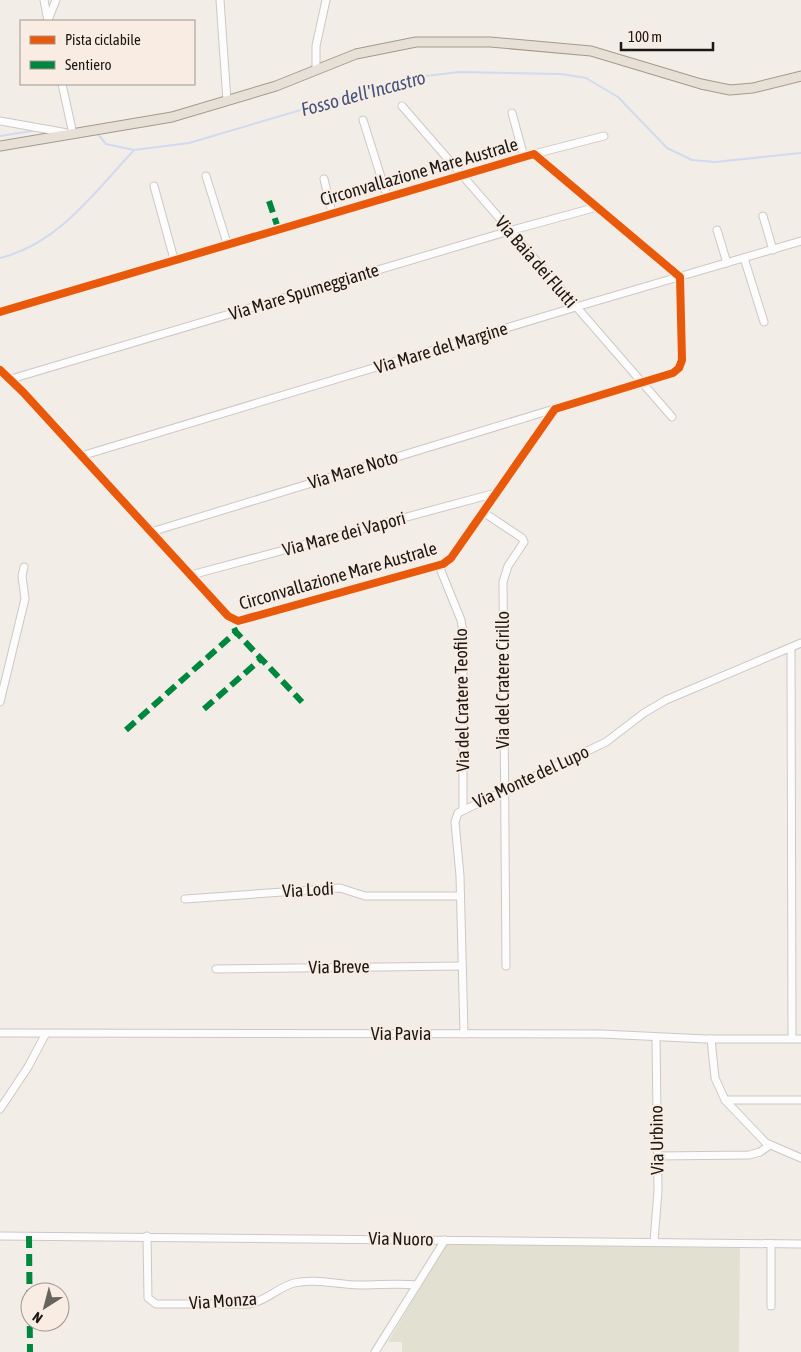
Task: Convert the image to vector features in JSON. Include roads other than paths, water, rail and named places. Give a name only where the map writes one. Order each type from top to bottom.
[{"type":"main road","points":[[0,146],[172,117],[276,86],[316,69],[373,50],[408,43],[455,41],[596,52],[723,89],[752,88],[801,76]]},
{"type":"street","points":[[44,0],[48,20]]},
{"type":"street","points":[[48,20],[56,0]]},
{"type":"street","points":[[220,0],[227,101]]},
{"type":"street","points":[[316,69],[316,46],[326,0]]},
{"type":"street","points":[[0,121],[74,134],[62,85]]},
{"type":"street","name":"Via Baia dei Flutti","points":[[402,106],[672,417]]},
{"type":"street","points":[[512,113],[524,157]]},
{"type":"street","points":[[362,120],[387,196]]},
{"type":"street","points":[[534,154],[604,136]]},
{"type":"street","name":"Circonvallazione Mare Australe","points":[[0,312],[460,174],[534,154],[680,277]]},
{"type":"street","points":[[206,176],[227,243]]},
{"type":"street","points":[[324,179],[332,213]]},
{"type":"street","points":[[154,186],[174,259]]},
{"type":"street","name":"Via Mare Spumeggiante","points":[[10,379],[509,231],[597,207]]},
{"type":"street","points":[[763,216],[773,250]]},
{"type":"street","points":[[717,230],[727,263]]},
{"type":"street","name":"Via Mare del Margine","points":[[81,456],[801,241]]},
{"type":"street","points":[[744,258],[764,322]]},
{"type":"street","points":[[555,409],[675,373],[681,364],[680,277]]},
{"type":"street","name":"Circonvallazione Mare Australe","points":[[0,370],[229,618],[238,621],[439,566],[451,558],[555,409]]},
{"type":"street","name":"Via Mare Noto","points":[[151,532],[555,409]]},
{"type":"street","name":"Via Mare dei Vapori","points":[[191,575],[497,492]]},
{"type":"street","name":"Via del Cratere Cirillo","points":[[483,512],[522,538],[524,542],[509,565],[504,580],[506,966]]},
{"type":"street","name":"Via del Cratere Teofilo","points":[[439,566],[463,630],[463,809]]},
{"type":"street","points":[[0,702],[25,599],[22,576],[24,567]]},
{"type":"street","name":"Via Monte del Lupo","points":[[464,1034],[460,896],[455,820],[457,815],[463,809],[606,742],[644,713],[666,700],[801,644]]},
{"type":"street","points":[[791,649],[792,1039]]},
{"type":"street","name":"Via Lodi","points":[[185,899],[340,888],[367,896],[460,896]]},
{"type":"street","name":"Via Breve","points":[[216,969],[462,966]]},
{"type":"street","name":"Via Pavia","points":[[0,1033],[45,1035],[602,1034],[656,1038],[801,1039]]},
{"type":"street","points":[[0,1109],[28,1067],[45,1035]]},
{"type":"street","name":"Via Urbino","points":[[654,1241],[657,1156],[656,1038]]},
{"type":"street","points":[[711,1039],[715,1078],[725,1100],[770,1145],[801,1158]]},
{"type":"street","points":[[725,1100],[801,1100]]},
{"type":"street","points":[[657,1156],[749,1155],[760,1152],[770,1145]]},
{"type":"street","name":"Via Nuoro","points":[[0,1236],[654,1241],[801,1244]]},
{"type":"street","name":"Via Monza","points":[[147,1236],[148,1298],[156,1304],[249,1304],[263,1300],[287,1286],[303,1282],[360,1285],[394,1283],[418,1285]]},
{"type":"street","points":[[375,1352],[445,1240]]},
{"type":"street","points":[[771,1244],[771,1306]]},
{"type":"waterway","name":"Fosso dell'Incastro","points":[[0,258],[21,251],[58,229],[90,199],[134,150],[189,143],[409,78],[459,72],[561,74],[586,78],[618,97],[667,148],[692,160],[715,162],[801,153]]},
{"type":"waterway","points":[[0,136],[38,130]]},
{"type":"waterway","points":[[97,133],[106,144],[134,150]]}]
